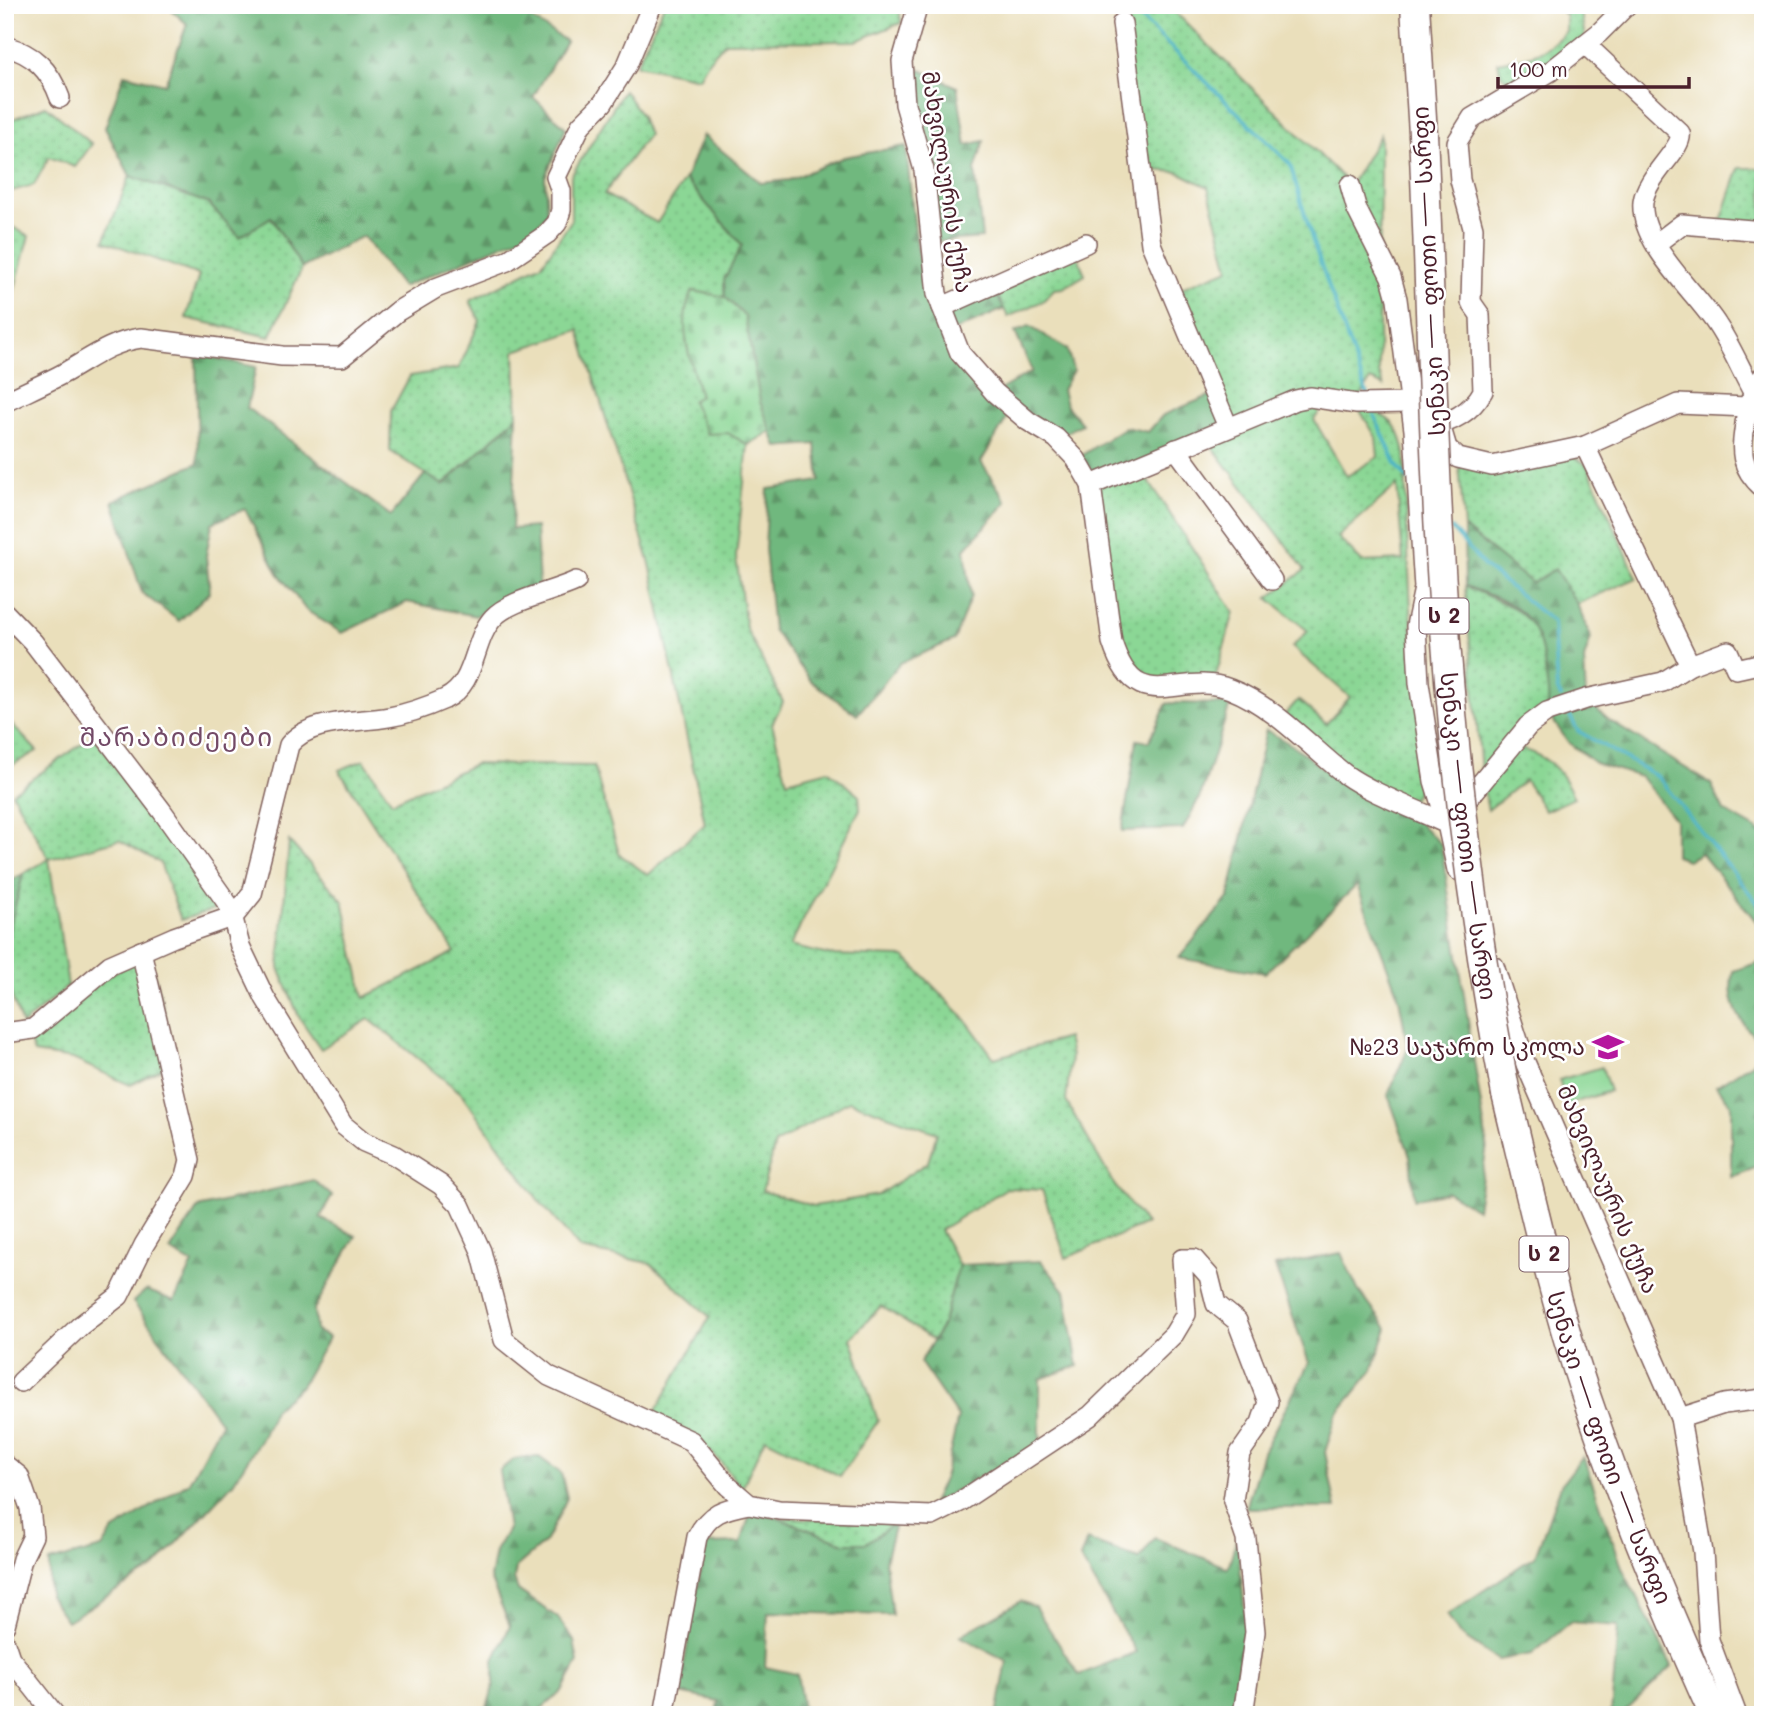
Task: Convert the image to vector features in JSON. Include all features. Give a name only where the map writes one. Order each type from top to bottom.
[{"type":"highway","name":"სენაკი — ფოთი — სარფი","points":[[1415,5],[1443,600],[1467,856],[1487,998],[1506,1094],[1548,1270],[1591,1413],[1679,1637],[1714,1715]]},
{"type":"street","points":[[5,402],[68,372],[90,355],[123,341],[141,338],[282,356],[342,357],[398,311],[436,288],[525,251],[557,223],[561,210],[561,191],[556,177],[582,125],[603,103],[635,51],[652,5]]},
{"type":"street","name":"მახვილაურის ქუჩა","points":[[918,5],[902,61],[905,104],[924,170],[937,294],[960,353],[995,393],[1028,421],[1056,438],[1076,459],[1091,485],[1112,642],[1118,662],[1131,678],[1155,690],[1214,683],[1244,695],[1349,777],[1447,824],[1461,893],[1473,927],[1490,955],[1525,1062],[1680,1418],[1703,1552],[1709,1640],[1737,1715]]},
{"type":"street","points":[[1415,430],[1440,425],[1466,412],[1483,391],[1480,315],[1471,302],[1473,228],[1460,180],[1457,142],[1472,118],[1551,71],[1627,5]]},
{"type":"street","points":[[1122,23],[1151,244],[1228,427]]},
{"type":"street","points":[[1585,44],[1680,133],[1679,147],[1660,166],[1648,184],[1643,203],[1647,227],[1686,288],[1717,324],[1754,392],[1742,460],[1745,470],[1763,488]]},
{"type":"street","points":[[5,46],[22,50],[52,75],[61,98]]},
{"type":"street","points":[[1350,186],[1357,211],[1391,277],[1411,403],[1424,588],[1416,626],[1419,683],[1434,781],[1447,824]]},
{"type":"street","points":[[1657,243],[1682,224],[1763,231]]},
{"type":"street","points":[[942,307],[1086,243]]},
{"type":"street","points":[[1440,425],[1447,448],[1458,458],[1492,466],[1585,446],[1678,404],[1754,392]]},
{"type":"street","points":[[1091,485],[1228,427],[1310,397],[1357,404],[1411,403]]},
{"type":"street","points":[[1585,446],[1690,665]]},
{"type":"street","points":[[1176,449],[1272,580]]},
{"type":"street","points":[[5,1033],[33,1029],[110,965],[234,916],[252,894],[289,745],[295,737],[347,721],[390,717],[446,698],[470,671],[481,635],[495,616],[510,605],[576,581]]},
{"type":"street","points":[[5,613],[33,642],[155,802],[234,916],[240,946],[265,998],[343,1125],[364,1142],[394,1155],[441,1185],[460,1205],[481,1251],[504,1340],[549,1376],[691,1441],[728,1486],[749,1504]]},
{"type":"street","points":[[1447,824],[1528,726],[1547,712],[1586,699],[1663,682],[1690,665],[1728,651],[1736,669],[1763,663]]},
{"type":"street","points":[[21,1382],[80,1326],[119,1296],[144,1245],[186,1176],[190,1160],[141,951]]},
{"type":"street","points":[[664,1715],[697,1537],[706,1519],[719,1510],[749,1504],[779,1510],[932,1516],[960,1502],[1090,1416],[1174,1334],[1186,1314],[1182,1259],[1194,1259],[1209,1276],[1216,1304],[1237,1321],[1268,1402],[1261,1423],[1240,1453],[1233,1501],[1245,1539],[1255,1632],[1243,1715]]},
{"type":"street","points":[[1680,1418],[1724,1404],[1763,1399]]},
{"type":"street","points":[[5,1465],[19,1476],[30,1507],[33,1536],[22,1559],[5,1625]]},
{"type":"street","points":[[5,1643],[10,1658],[55,1715]]},
{"type":"green space","points":[[166,5],[510,5],[566,41],[533,97],[566,128],[545,177],[547,212],[533,232],[402,287],[363,236],[302,268],[271,217],[240,237],[208,203],[130,176],[105,128],[124,74],[165,84],[187,24]]},
{"type":"green space","points":[[664,5],[899,5],[901,23],[856,41],[725,42],[709,60],[699,78],[636,65]]},
{"type":"green space","points":[[1105,5],[1168,5],[1350,185],[1380,135],[1379,373],[1384,386],[1370,380],[1357,404],[1383,416],[1395,426],[1405,454],[1411,615],[1427,775],[1409,805],[1279,721],[1298,700],[1326,724],[1350,697],[1292,647],[1308,631],[1268,598],[1305,570],[1205,437],[1228,427],[1171,292],[1229,269],[1208,187],[1178,172],[1141,169],[1119,9],[1108,12]],"holes":[[[1326,401],[1356,404],[1376,437],[1378,457],[1347,476],[1314,420]],[[1397,485],[1403,560],[1362,562],[1338,537]]]},
{"type":"green space","points":[[1556,5],[1580,5],[1585,39],[1513,85],[1501,75],[1498,62],[1535,54],[1558,39],[1566,31],[1566,16]]},
{"type":"green space","points":[[902,61],[957,87],[966,145],[984,141],[975,170],[982,238],[932,242]]},
{"type":"green space","points":[[624,90],[640,114],[648,135],[604,194],[657,223],[685,179],[743,245],[724,280],[725,297],[694,291],[686,342],[700,397],[692,401],[728,433],[748,445],[736,557],[746,628],[783,702],[772,724],[787,781],[828,770],[859,795],[860,809],[790,946],[829,955],[905,957],[966,1020],[994,1058],[1067,1038],[1071,1056],[1066,1101],[1115,1186],[1146,1224],[1066,1258],[1042,1190],[1007,1188],[940,1230],[959,1265],[942,1326],[933,1340],[881,1306],[851,1338],[878,1421],[840,1476],[765,1438],[741,1490],[704,1445],[654,1414],[710,1317],[650,1263],[580,1249],[539,1201],[461,1093],[369,1019],[321,1049],[299,1017],[279,968],[289,841],[343,901],[364,998],[455,952],[339,770],[364,760],[392,802],[475,764],[594,766],[619,854],[648,875],[705,824],[650,564],[579,330],[515,351],[517,417],[443,485],[390,451],[391,411],[410,376],[459,368],[480,321],[470,301],[542,264],[571,221],[571,176]],"holes":[[[849,1101],[937,1133],[928,1162],[878,1195],[814,1206],[762,1191],[775,1144]]]},
{"type":"green space","points":[[46,106],[92,144],[75,167],[49,157],[34,185],[5,193],[5,122]]},
{"type":"green space","points":[[703,135],[761,183],[789,180],[844,157],[906,146],[918,253],[930,306],[939,331],[955,361],[1008,416],[981,462],[1007,502],[965,549],[971,596],[954,640],[900,663],[857,715],[811,681],[773,630],[765,549],[768,489],[820,481],[816,444],[777,447],[760,402],[745,317],[725,297],[724,280],[742,245],[685,179]]},
{"type":"green space","points":[[1739,168],[1763,168],[1763,231],[1719,227]]},
{"type":"green space","points":[[130,176],[208,203],[239,236],[271,217],[302,268],[270,337],[186,318],[199,275],[104,241]]},
{"type":"green space","points":[[5,223],[29,236],[9,310],[5,307]]},
{"type":"green space","points":[[1075,248],[1085,275],[1063,288],[1054,289],[1043,301],[1008,317],[992,285]]},
{"type":"green space","points":[[992,285],[1004,309],[952,332],[942,307]]},
{"type":"green space","points":[[693,291],[725,297],[745,317],[760,402],[771,431],[748,445],[728,433],[707,434],[692,401],[700,396],[685,329],[685,316]]},
{"type":"green space","points":[[1029,326],[1067,349],[1073,370],[1062,390],[1066,405],[1082,424],[1056,438],[995,393],[1032,371],[1015,332]]},
{"type":"green space","points":[[196,354],[256,367],[247,408],[391,516],[425,474],[443,485],[517,417],[512,529],[536,527],[539,587],[507,595],[476,616],[407,602],[342,633],[306,610],[278,573],[245,509],[212,523],[206,556],[210,592],[179,621],[142,593],[113,501],[198,463]]},
{"type":"green space","points":[[1214,394],[1228,427],[1091,485],[1076,459],[1125,427],[1148,432],[1163,415]]},
{"type":"green space","points":[[1568,453],[1587,465],[1637,578],[1577,604],[1555,570],[1532,584],[1464,528],[1459,465]]},
{"type":"green space","points":[[1138,465],[1234,612],[1214,683],[1155,690],[1118,662],[1091,485]]},
{"type":"green space","points":[[1464,528],[1532,583],[1555,569],[1577,604],[1591,638],[1584,659],[1586,700],[1610,721],[1711,784],[1724,811],[1763,833],[1763,930],[1701,853],[1687,860],[1675,856],[1675,820],[1641,777],[1595,763],[1569,743],[1547,712],[1548,691],[1542,650],[1530,623],[1511,605],[1465,586]]},
{"type":"green space","points":[[1465,586],[1514,608],[1537,628],[1544,649],[1550,689],[1547,712],[1514,746],[1536,754],[1551,764],[1574,798],[1545,811],[1525,780],[1488,810],[1482,782]]},
{"type":"green space","points":[[1167,703],[1230,704],[1201,794],[1183,829],[1122,831],[1137,740],[1149,742]]},
{"type":"green space","points":[[5,717],[37,751],[5,769]]},
{"type":"green space","points":[[1266,730],[1295,747],[1343,785],[1406,811],[1441,844],[1487,1145],[1477,1209],[1447,1192],[1414,1199],[1410,1156],[1388,1095],[1408,1048],[1399,998],[1357,885],[1265,973],[1179,958],[1229,897]]},
{"type":"green space","points":[[93,736],[143,796],[218,908],[181,920],[160,863],[119,840],[49,859],[12,793]]},
{"type":"green space","points":[[49,859],[68,986],[22,1025],[5,977],[5,946],[23,874]]},
{"type":"green space","points":[[23,874],[5,946],[5,884]]},
{"type":"green space","points":[[149,954],[177,1061],[130,1085],[73,1059],[34,1053],[29,1039],[91,984]]},
{"type":"green space","points":[[1763,961],[1763,1046],[1737,1012],[1733,1003],[1731,982],[1733,971]]},
{"type":"green space","points":[[1763,1047],[1763,1165],[1731,1177],[1731,1104],[1716,1086],[1752,1063]]},
{"type":"green space","points":[[1602,1067],[1610,1091],[1567,1105],[1559,1080]]},
{"type":"green space","points":[[313,1180],[332,1196],[320,1218],[356,1236],[314,1309],[316,1331],[329,1337],[301,1386],[275,1408],[262,1437],[233,1483],[155,1567],[67,1621],[49,1596],[49,1562],[102,1548],[113,1531],[189,1482],[221,1423],[133,1302],[146,1290],[174,1301],[193,1264],[170,1251],[198,1208]]},
{"type":"green space","points":[[1341,1253],[1358,1290],[1387,1328],[1373,1370],[1337,1414],[1325,1452],[1336,1508],[1246,1508],[1263,1452],[1309,1363],[1275,1266]]},
{"type":"green space","points":[[1041,1261],[1065,1291],[1078,1366],[1040,1379],[1040,1443],[932,1504],[945,1475],[958,1417],[920,1362],[942,1326],[959,1265]]},
{"type":"green space","points":[[1583,1456],[1623,1570],[1672,1666],[1622,1715],[1611,1715],[1618,1626],[1571,1622],[1532,1654],[1498,1660],[1459,1634],[1447,1615],[1535,1556],[1561,1485]]},
{"type":"green space","points":[[539,1457],[561,1473],[567,1498],[545,1542],[516,1567],[514,1579],[518,1590],[558,1618],[574,1641],[578,1662],[562,1691],[534,1715],[485,1715],[494,1684],[494,1660],[510,1626],[490,1578],[495,1551],[508,1529],[499,1471],[514,1459]]},
{"type":"green space","points":[[750,1514],[775,1517],[844,1543],[866,1543],[895,1523],[885,1561],[892,1615],[768,1612],[765,1667],[797,1674],[804,1715],[716,1715],[718,1701],[679,1693],[705,1544],[741,1543]]},
{"type":"green space","points":[[775,1517],[895,1523],[866,1543],[844,1543]]},
{"type":"green space","points":[[1237,1537],[1246,1624],[1234,1691],[1233,1715],[997,1715],[1007,1661],[960,1636],[1021,1601],[1035,1607],[1079,1675],[1136,1652],[1080,1558],[1087,1540],[1139,1559],[1155,1538],[1228,1568]]},
{"type":"waterway","points":[[1128,5],[1290,164],[1313,242],[1367,394]]},
{"type":"waterway","points":[[1374,415],[1397,466],[1409,480]]},
{"type":"waterway","points":[[1451,528],[1484,566],[1553,622],[1557,689],[1561,697]]},
{"type":"waterway","points":[[1570,716],[1578,731],[1658,777],[1763,910]]},
{"type":"place","name":"№23 საჯარო სკოლა","points":[[1608,1047]]},
{"type":"district","name":"შარაბიძეები","points":[[177,737]]}]
